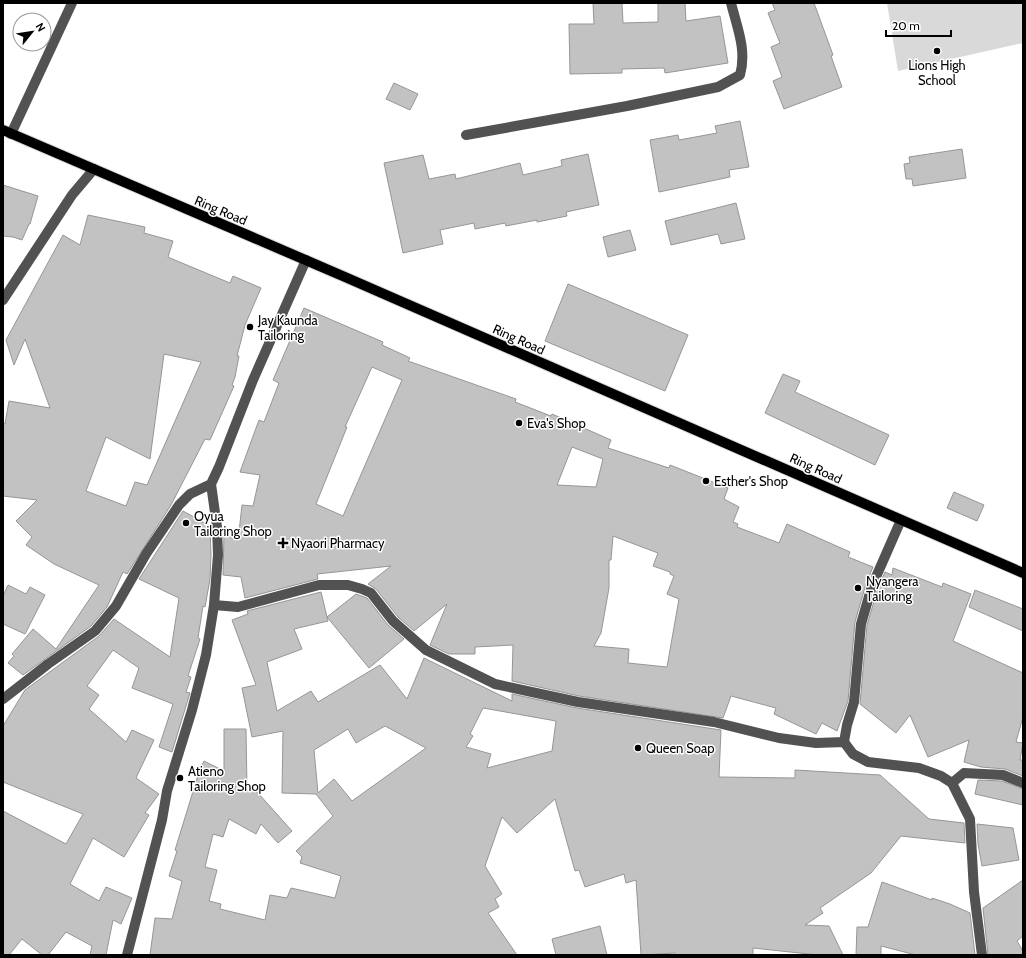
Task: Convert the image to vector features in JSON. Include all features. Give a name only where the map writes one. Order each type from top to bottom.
[{"type":"main road","name":"Ring Road","points":[[7,132],[306,260],[1023,573]]},
{"type":"street","points":[[7,132],[72,3]]},
{"type":"street","points":[[466,135],[627,106],[718,87],[740,75],[744,62],[742,45],[731,3]]},
{"type":"street","points":[[3,300],[72,195],[94,169]]},
{"type":"street","points":[[128,955],[168,791],[199,682],[214,604],[218,555],[211,484],[220,467],[253,380],[306,260]]},
{"type":"street","points":[[3,699],[48,664],[95,631],[116,606],[146,554],[179,505],[190,494],[211,484]]},
{"type":"street","points":[[901,520],[872,586],[861,624],[854,702],[847,725],[844,742],[853,754],[868,762],[919,768],[941,776],[952,783],[970,819],[974,892],[982,955]]},
{"type":"street","points":[[214,604],[238,607],[319,584],[362,588],[371,593],[394,621],[426,650],[495,684],[578,702],[714,722],[779,738],[816,743],[844,742]]},
{"type":"street","points":[[952,783],[964,773],[1003,776],[1023,782]]},
{"type":"shaded area","points":[[887,3],[1023,3],[1023,43],[898,71]]},
{"type":"building","points":[[593,3],[622,3],[623,23],[658,22],[658,3],[685,3],[686,21],[720,16],[728,63],[665,73],[664,68],[622,69],[622,73],[570,74],[569,24],[594,24]]},
{"type":"building","points":[[772,3],[814,3],[833,55],[831,56],[842,87],[784,109],[773,81],[782,77],[771,47],[780,43],[768,13],[775,10]]},
{"type":"building","points":[[394,83],[418,94],[410,110],[386,99]]},
{"type":"building","points":[[740,121],[749,167],[729,170],[730,177],[659,192],[650,140],[678,135],[679,140],[717,133],[715,126]]},
{"type":"building","points":[[962,149],[966,178],[913,186],[912,179],[906,179],[904,164],[910,163],[909,157]]},
{"type":"building","points":[[588,154],[599,205],[566,212],[567,216],[537,222],[537,220],[506,226],[505,223],[475,229],[474,223],[440,230],[443,244],[403,253],[384,163],[423,155],[429,179],[455,174],[456,179],[520,163],[523,175],[562,166],[561,160]]},
{"type":"building","points":[[3,185],[38,196],[30,224],[22,240],[3,236]]},
{"type":"building","points":[[736,203],[745,239],[721,244],[718,234],[671,245],[665,221]]},
{"type":"building","points":[[88,215],[145,227],[144,233],[173,241],[168,257],[230,283],[233,276],[261,288],[245,325],[237,356],[239,356],[232,385],[234,386],[210,440],[205,439],[171,505],[127,574],[123,572],[107,607],[91,626],[23,675],[8,663],[14,656],[12,654],[33,629],[56,649],[99,585],[54,564],[26,545],[32,537],[16,521],[37,500],[3,496],[3,423],[5,424],[9,401],[50,408],[25,339],[14,365],[6,340],[63,235],[80,245]],"holes":[[[164,354],[201,362],[147,485],[135,482],[126,506],[86,491],[106,437],[150,459]]]},
{"type":"building","points":[[630,230],[636,250],[608,257],[603,237]]},
{"type":"building","points":[[568,284],[688,335],[665,391],[545,341]]},
{"type":"building","points":[[304,308],[383,342],[382,345],[410,358],[408,361],[516,399],[515,402],[551,416],[552,414],[611,440],[608,448],[669,468],[670,465],[728,488],[724,499],[739,507],[733,522],[738,524],[737,527],[779,543],[787,524],[850,552],[848,557],[873,567],[866,584],[855,622],[848,701],[837,731],[822,723],[816,734],[774,714],[776,708],[731,696],[723,718],[579,696],[512,681],[513,645],[475,647],[475,654],[449,654],[430,645],[447,604],[414,631],[398,617],[376,589],[368,584],[391,566],[317,574],[318,579],[245,598],[241,577],[223,575],[224,534],[238,541],[242,505],[253,506],[260,475],[240,472],[259,420],[264,422],[279,383],[273,380]],"holes":[[[372,367],[402,380],[343,516],[316,504],[347,427],[345,427]],[[572,447],[603,459],[596,487],[557,485]],[[613,536],[658,553],[653,566],[670,572],[670,574],[674,576],[667,594],[679,599],[667,667],[628,663],[629,649],[594,646],[601,633],[609,588],[609,560],[611,560]]]},
{"type":"building","points":[[783,374],[800,381],[795,392],[889,435],[875,465],[765,413]]},
{"type":"building","points":[[954,492],[984,505],[977,521],[947,508]]},
{"type":"building","points":[[183,511],[210,526],[210,579],[205,607],[203,606],[198,638],[200,639],[188,676],[191,677],[186,692],[190,693],[172,752],[159,747],[173,704],[132,688],[139,668],[113,650],[87,686],[99,695],[89,709],[126,742],[132,730],[154,740],[136,778],[159,794],[145,813],[149,815],[124,857],[93,838],[70,884],[99,901],[106,887],[132,898],[121,924],[113,920],[106,955],[90,955],[92,946],[66,932],[48,955],[42,955],[22,939],[9,955],[3,955],[3,811],[66,844],[83,814],[3,782],[3,726],[25,690],[99,636],[114,619],[170,657],[179,598],[139,579]]},
{"type":"building","points":[[893,568],[942,587],[943,583],[971,594],[953,641],[1023,673],[1023,717],[1016,742],[1023,743],[1020,760],[1023,760],[1023,776],[1005,769],[981,767],[964,762],[969,740],[928,757],[910,715],[896,733],[860,704],[867,625],[878,588],[885,572],[892,575]]},
{"type":"building","points":[[8,585],[26,594],[30,587],[45,595],[25,634],[3,624],[3,596]]},
{"type":"building","points":[[975,590],[1023,609],[1023,631],[969,607]]},
{"type":"building","points":[[321,592],[328,621],[294,629],[302,649],[267,662],[277,711],[311,691],[318,702],[380,665],[407,699],[424,658],[512,701],[512,694],[577,708],[721,730],[719,777],[795,778],[795,770],[880,775],[929,819],[964,823],[965,843],[901,836],[871,873],[820,908],[823,913],[805,925],[829,926],[843,955],[818,955],[753,948],[753,955],[675,955],[675,953],[641,955],[636,880],[626,883],[624,874],[585,887],[579,870],[575,871],[555,799],[517,833],[502,817],[485,866],[502,894],[495,899],[499,907],[488,913],[517,955],[150,955],[155,918],[172,919],[182,881],[169,876],[177,851],[175,850],[199,772],[204,761],[224,771],[224,729],[246,729],[247,789],[258,793],[292,831],[278,843],[261,824],[256,834],[229,819],[223,837],[213,834],[205,867],[217,870],[209,901],[221,904],[220,909],[265,920],[270,895],[287,898],[291,888],[335,898],[341,876],[300,863],[302,857],[296,851],[333,816],[316,794],[282,793],[283,731],[252,737],[242,688],[256,685],[232,620],[248,614],[247,611]],"holes":[[[483,708],[556,721],[552,751],[487,768],[491,754],[466,747],[473,736],[470,734]],[[385,726],[426,748],[352,801],[334,779],[318,793],[314,750],[348,729],[356,743]]]},
{"type":"building","points":[[356,594],[367,598],[388,625],[404,639],[369,668],[327,617]]},
{"type":"building","points":[[978,780],[1002,781],[1023,789],[1023,805],[975,794]]},
{"type":"building","points":[[977,824],[1013,828],[1019,860],[982,866],[978,844]]},
{"type":"building","points":[[1023,880],[1023,936],[1017,941],[1023,951],[1023,955],[988,955],[983,908]]},
{"type":"building","points":[[882,882],[932,900],[932,898],[950,904],[970,913],[975,955],[916,955],[881,946],[881,955],[856,955],[857,927],[868,927]]},
{"type":"building","points":[[600,926],[607,955],[556,955],[552,939]]},
{"type":"place","name":"Lions High School","points":[[937,51]]},
{"type":"place","name":"Jay Kaunda Tailoring","points":[[250,327]]},
{"type":"place","name":"Eva's Shop","points":[[519,423]]},
{"type":"place","name":"Esther's Shop","points":[[706,481]]},
{"type":"place","name":"Oyua Tailoring Shop","points":[[186,523]]},
{"type":"place","name":"Nyaori Pharmacy","points":[[283,543]]},
{"type":"place","name":"Nyangera Tailoring","points":[[858,588]]},
{"type":"place","name":"Queen Soap","points":[[638,748]]},
{"type":"place","name":"Atieno Tailoring Shop","points":[[180,778]]}]
